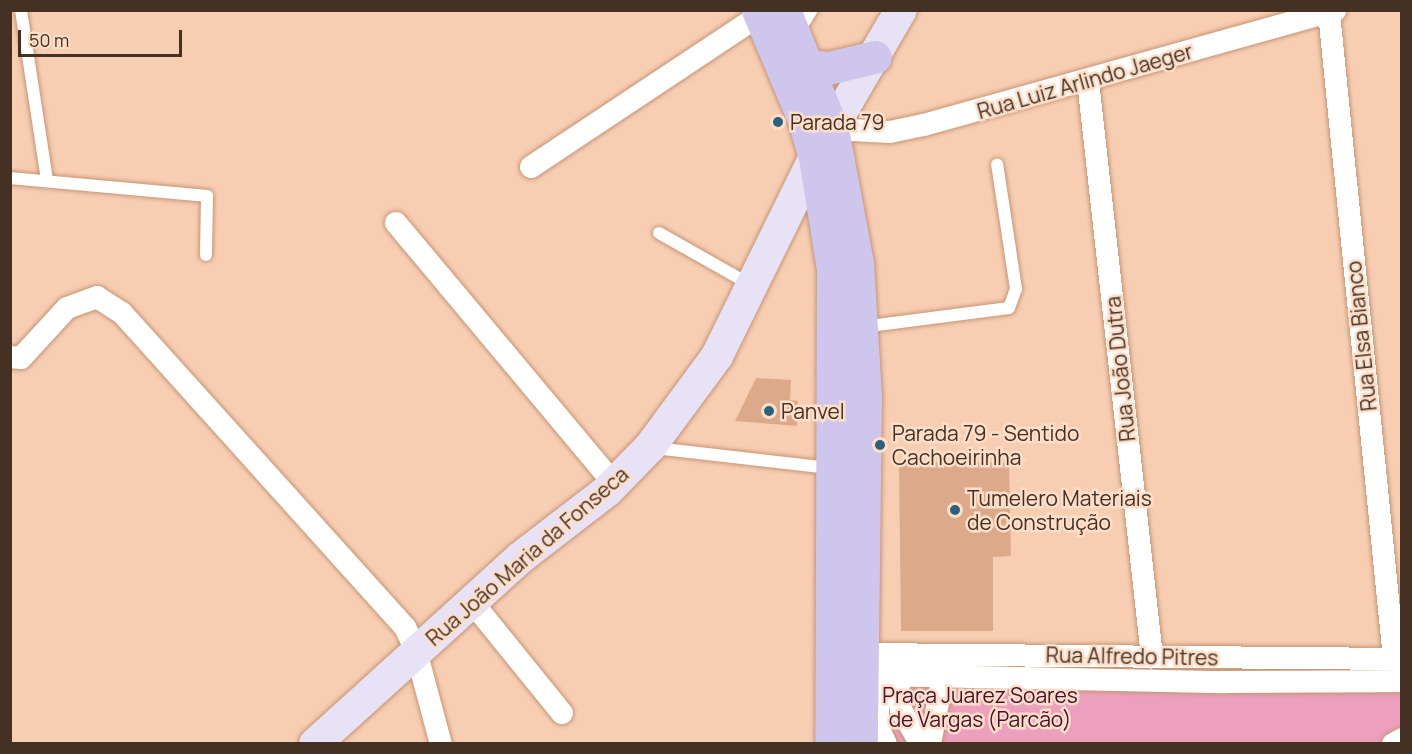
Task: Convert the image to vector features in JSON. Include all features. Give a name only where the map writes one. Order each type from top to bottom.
[{"type":"main road","name":"Rua João Maria da Fonseca","points":[[315,744],[472,602],[614,484],[650,447],[717,356],[815,157],[901,10]]},
{"type":"main road","points":[[782,17],[807,66],[832,129],[857,262],[865,396],[873,661],[861,744]]},
{"type":"main road","points":[[782,17],[815,157],[833,270],[835,468],[831,744]]},
{"type":"main road","points":[[807,66],[828,68],[875,57]]},
{"type":"street","name":"Rua Luiz Arlindo Jaeger","points":[[832,129],[890,132],[1088,81],[1332,12]]},
{"type":"street","name":"Rua Elsa Bianco","points":[[1332,12],[1398,658]]},
{"type":"street","points":[[531,167],[782,17]]},
{"type":"street","name":"Rua João Dutra","points":[[1088,81],[1152,657]]},
{"type":"street","points":[[396,223],[614,484]]},
{"type":"street","points":[[14,361],[68,308],[97,297],[122,313],[405,627],[416,651],[441,744]]},
{"type":"street","points":[[472,602],[562,713]]},
{"type":"street","name":"Rua Alfredo Pitres","points":[[873,661],[1152,657],[1398,658]]},
{"type":"street","points":[[886,744],[878,728],[873,661],[904,675],[943,677],[1401,681]]},
{"type":"street","points":[[904,675],[897,688],[901,711],[921,744]]},
{"type":"street","points":[[930,744],[943,677]]},
{"type":"street","points":[[1393,744],[1401,739]]},
{"type":"lane","points":[[21,10],[47,180]]},
{"type":"lane","points":[[861,327],[1010,308],[1016,290],[997,164]]},
{"type":"lane","points":[[10,178],[207,196],[206,255]]},
{"type":"lane","points":[[659,233],[752,286]]},
{"type":"lane","points":[[650,447],[835,468]]},
{"type":"green space","name":"Praça Juarez Soares de Vargas (Parcão)","points":[[871,669],[1401,678],[1400,744],[870,743]]},
{"type":"building","name":"Panvel","points":[[756,378],[791,380],[790,400],[798,401],[797,426],[735,421]]},
{"type":"building","name":"Tumelero Materiais de Construção","points":[[1009,462],[1011,556],[993,557],[993,631],[901,631],[899,463]]},
{"type":"place","name":"Parada 79","points":[[778,122]]},
{"type":"place","name":"Panvel","points":[[769,411]]},
{"type":"place","name":"Parada 79 - Sentido Cachoeirinha","points":[[880,445]]},
{"type":"place","name":"Tumelero Materiais de Construção","points":[[955,510]]}]
